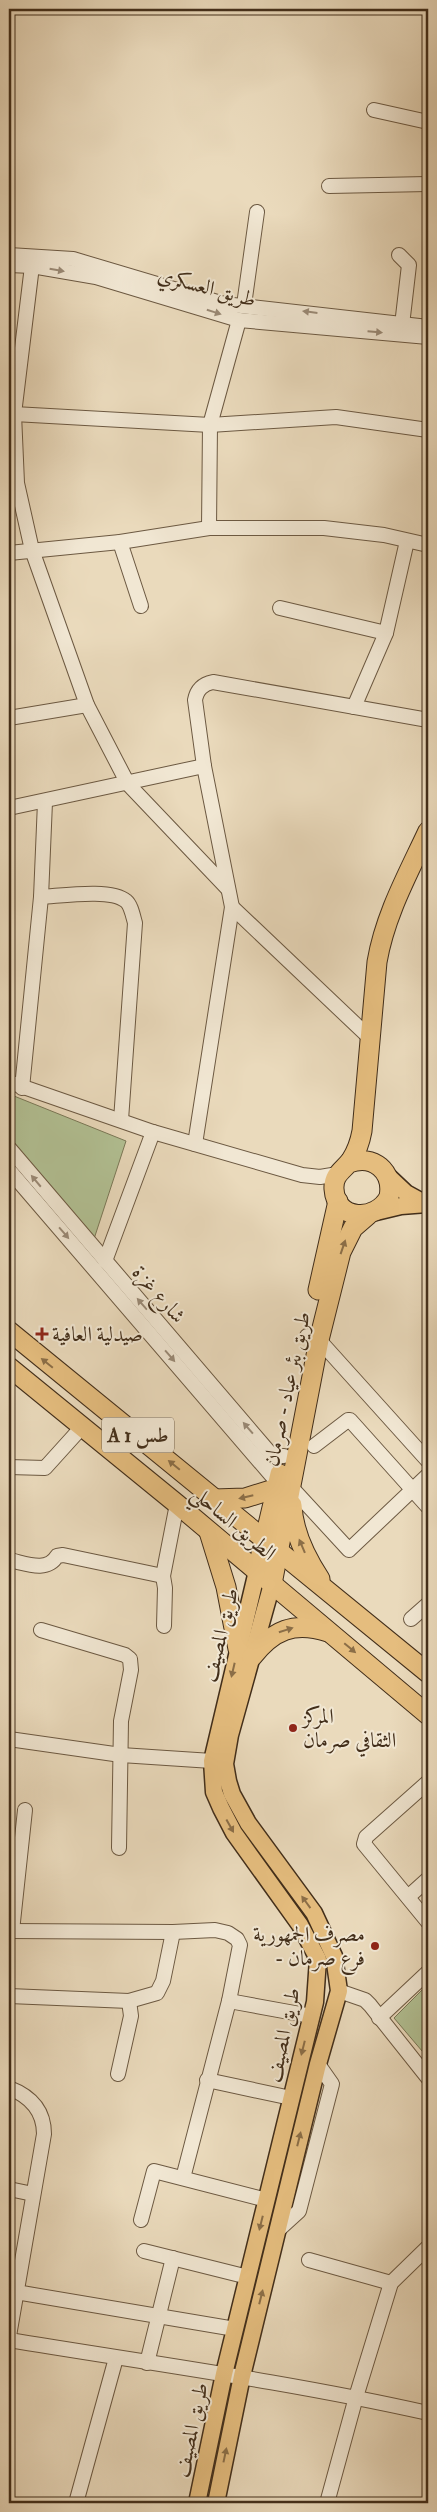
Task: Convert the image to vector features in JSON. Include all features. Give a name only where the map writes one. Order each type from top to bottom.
[{"type":"highway","points":[[428,831],[393,905],[385,927],[377,962],[362,1131],[358,1148],[343,1168],[334,1185],[337,1199],[348,1211],[354,1214],[372,1213],[389,1197],[383,1170],[372,1149],[388,949],[401,907],[428,852]]},
{"type":"highway","points":[[343,1168],[364,1160],[383,1170]]},
{"type":"highway","name":"طريق بئر عياد - صرمان","points":[[272,1584],[272,1546],[282,1486],[313,1338],[337,1199]]},
{"type":"highway","name":"طريق بئر عياد - صرمان","points":[[282,1486],[284,1456],[313,1338],[343,1244],[353,1228],[372,1213]]},
{"type":"highway","name":"الطريق الساحلي","points":[[9,1331],[428,1673]]},
{"type":"highway","name":"الطريق الساحلي","points":[[9,1368],[177,1504],[428,1715]]},
{"type":"highway","points":[[214,1498],[244,1498],[282,1486],[301,1543],[312,1566],[326,1588]]},
{"type":"highway","points":[[209,1532],[245,1653],[278,1632],[295,1627],[313,1627],[331,1632]]},
{"type":"highway","name":"طريق بئر عياد - صرمان","points":[[257,1571],[272,1546]]},
{"type":"main road","points":[[383,1170],[406,1192],[427,1205]]},
{"type":"main road","points":[[372,1213],[401,1206],[427,1205]]},
{"type":"main road","name":"طريق المصيف","points":[[216,2503],[242,2376],[277,2231],[318,2064],[340,1991],[334,1956],[314,1914],[248,1823],[232,1794],[228,1781],[225,1764],[245,1653],[257,1571]]},
{"type":"main road","name":"طريق المصيف","points":[[197,2503],[224,2374],[315,2002],[318,1959],[300,1924],[234,1833],[214,1792],[212,1761],[245,1653],[272,1584]]},
{"type":"street","points":[[374,110],[428,122]]},
{"type":"street","points":[[329,186],[428,184]]},
{"type":"street","points":[[244,305],[257,212]]},
{"type":"street","name":"طريق العسكري","points":[[9,255],[73,260],[224,304],[428,327]]},
{"type":"street","points":[[399,255],[409,265],[402,325]]},
{"type":"street","name":"طريق العسكري","points":[[9,265],[32,266],[96,277],[239,320],[428,338]]},
{"type":"street","points":[[32,266],[14,414],[13,483],[32,550],[86,705],[128,784],[229,890]]},
{"type":"street","points":[[209,528],[210,425],[239,320]]},
{"type":"street","points":[[14,414],[210,425],[336,418],[428,430]]},
{"type":"street","points":[[9,553],[120,542],[209,528],[324,528],[384,535],[428,545]]},
{"type":"street","points":[[354,707],[386,633],[407,541]]},
{"type":"street","points":[[120,542],[141,606]]},
{"type":"street","points":[[280,608],[386,633]]},
{"type":"street","points":[[195,1144],[232,907],[204,766],[194,700],[196,692],[206,683],[213,682],[428,720]]},
{"type":"street","points":[[9,718],[86,705]]},
{"type":"street","points":[[9,808],[45,802],[204,766]]},
{"type":"street","points":[[45,802],[41,897],[15,1085],[153,1132],[302,1176],[320,1177],[343,1168]]},
{"type":"street","points":[[41,897],[112,894],[127,901],[130,908],[134,923],[121,1120]]},
{"type":"street","points":[[232,907],[371,1039]]},
{"type":"street","points":[[105,1261],[153,1132]]},
{"type":"street","name":"شارع غزة","points":[[9,1148],[269,1452],[276,1456],[284,1456]]},
{"type":"street","name":"شارع غزة","points":[[9,1170],[282,1486],[349,1550],[412,1490]]},
{"type":"street","points":[[302,1176],[337,1199]]},
{"type":"street","points":[[313,1338],[428,1459]]},
{"type":"street","points":[[314,1446],[350,1420],[428,1507]]},
{"type":"street","points":[[9,1466],[45,1468],[82,1427]]},
{"type":"street","points":[[412,1490],[428,1475]]},
{"type":"street","points":[[164,1626],[165,1588],[163,1576],[177,1504]]},
{"type":"street","points":[[9,1560],[44,1566],[54,1562],[57,1556],[63,1555],[163,1576]]},
{"type":"street","points":[[411,1619],[428,1604]]},
{"type":"street","points":[[41,1630],[125,1655],[130,1659],[131,1670],[121,1721],[119,1848]]},
{"type":"street","points":[[9,1739],[120,1755],[212,1761]]},
{"type":"street","points":[[428,1782],[364,1841],[365,1847],[428,1922]]},
{"type":"street","points":[[24,1810],[10,1931],[173,1932],[215,1930],[228,1933],[237,1938],[240,1945],[229,2001],[183,2178]]},
{"type":"street","points":[[408,1897],[428,1879]]},
{"type":"street","points":[[9,1996],[129,2001],[160,1990],[173,1932]]},
{"type":"street","points":[[380,2018],[428,1972]]},
{"type":"street","points":[[340,1991],[365,2000],[428,2078]]},
{"type":"street","points":[[118,2074],[130,2016],[129,2001]]},
{"type":"street","points":[[229,2001],[311,2016]]},
{"type":"street","points":[[207,2080],[291,2098]]},
{"type":"street","points":[[9,2088],[30,2098],[44,2123],[44,2134],[16,2292],[11,2308],[9,2336]]},
{"type":"street","points":[[141,2220],[153,2171],[266,2200]]},
{"type":"street","points":[[9,2189],[33,2194]]},
{"type":"street","points":[[327,2503],[356,2397],[391,2283],[428,2247]]},
{"type":"street","points":[[144,2251],[248,2277]]},
{"type":"street","points":[[147,2363],[173,2258]]},
{"type":"street","points":[[309,2260],[391,2283]]},
{"type":"street","points":[[16,2292],[235,2329]]},
{"type":"street","points":[[9,2340],[147,2363],[242,2376],[356,2397],[428,2413]]},
{"type":"street","points":[[76,2503],[116,2358]]},
{"type":"green space","points":[[9,1094],[126,1141],[93,1242],[9,1143]]},
{"type":"green space","points":[[428,1984],[428,2058],[394,2018]]},
{"type":"place","name":"صيدلية العافية","points":[[42,1334]]},
{"type":"place","name":"المركز الثقافي صرمان","points":[[293,1728]]},
{"type":"place","name":"مصرف الجمهورية - فرع صرمان","points":[[375,1946]]}]
